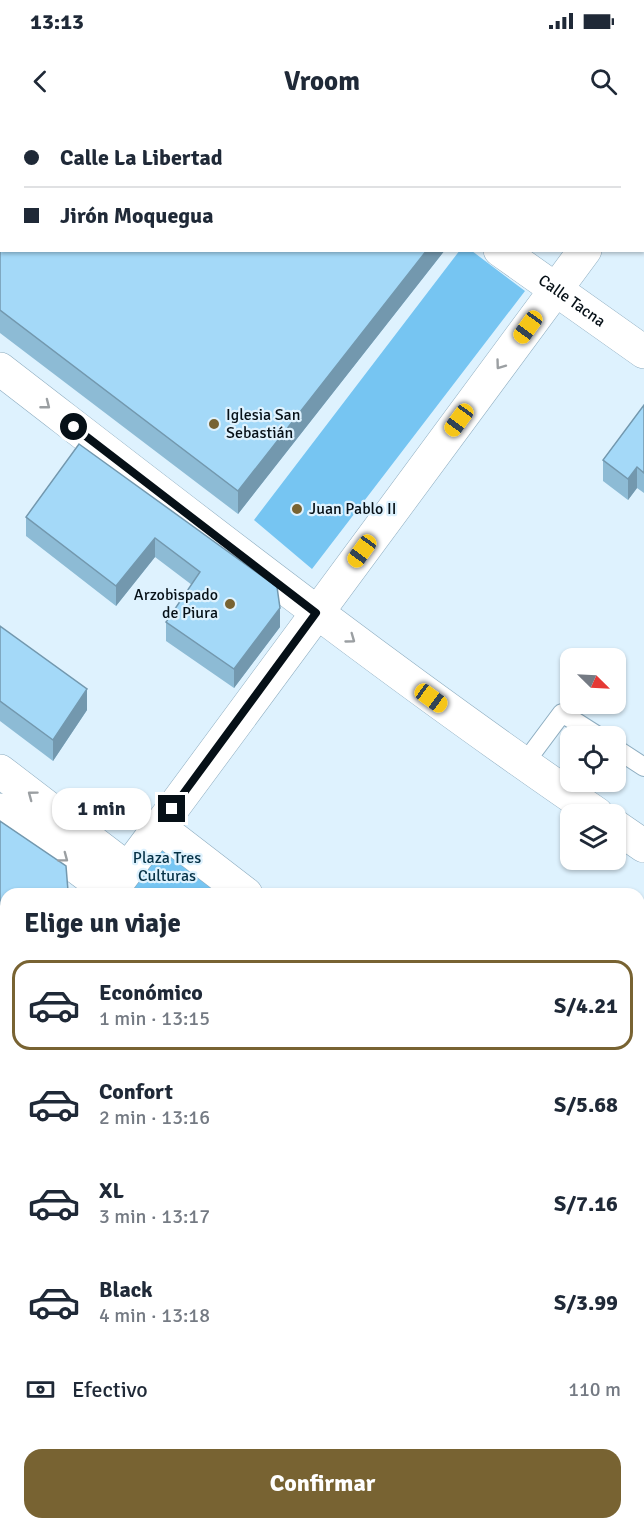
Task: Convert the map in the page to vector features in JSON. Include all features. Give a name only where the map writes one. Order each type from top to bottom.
[{"type":"street","name":"Calle Tacna","points":[[503,252],[644,352]]},
{"type":"street","points":[[116,885],[583,252]]},
{"type":"street","points":[[0,369],[316,613],[582,804]]},
{"type":"street","points":[[0,771],[116,885]]},
{"type":"street","points":[[0,810],[116,885]]},
{"type":"street","points":[[159,827],[238,888]]},
{"type":"street","points":[[626,834],[644,846]]},
{"type":"lane","points":[[524,764],[562,712],[583,726]]},
{"type":"lane","points":[[626,755],[644,767]]},
{"type":"green space","points":[[458,252],[473,252],[525,291],[312,569],[254,520]]},
{"type":"green space","name":"Plaza Tres Culturas","points":[[159,827],[238,888],[113,888]]},
{"type":"building","name":"Iglesia San Sebastián","points":[[0,252],[425,252],[238,491],[0,310]]},
{"type":"building","points":[[644,405],[644,473],[637,467],[628,479],[603,460]]},
{"type":"building","points":[[79,444],[277,587],[280,608],[234,669],[166,622],[200,572],[155,538],[116,586],[26,517]]},
{"type":"building","points":[[0,626],[87,689],[53,740],[0,701]]},
{"type":"building","points":[[0,821],[66,866],[68,888],[0,888]]},
{"type":"place","name":"Iglesia San Sebastián","points":[[214,424]]},
{"type":"place","name":"Juan Pablo II","points":[[297,509]]},
{"type":"place","name":"Arzobispado de Piura","points":[[230,604]]},
{"type":"route","points":[[74,427],[316,613],[172,809]]}]
